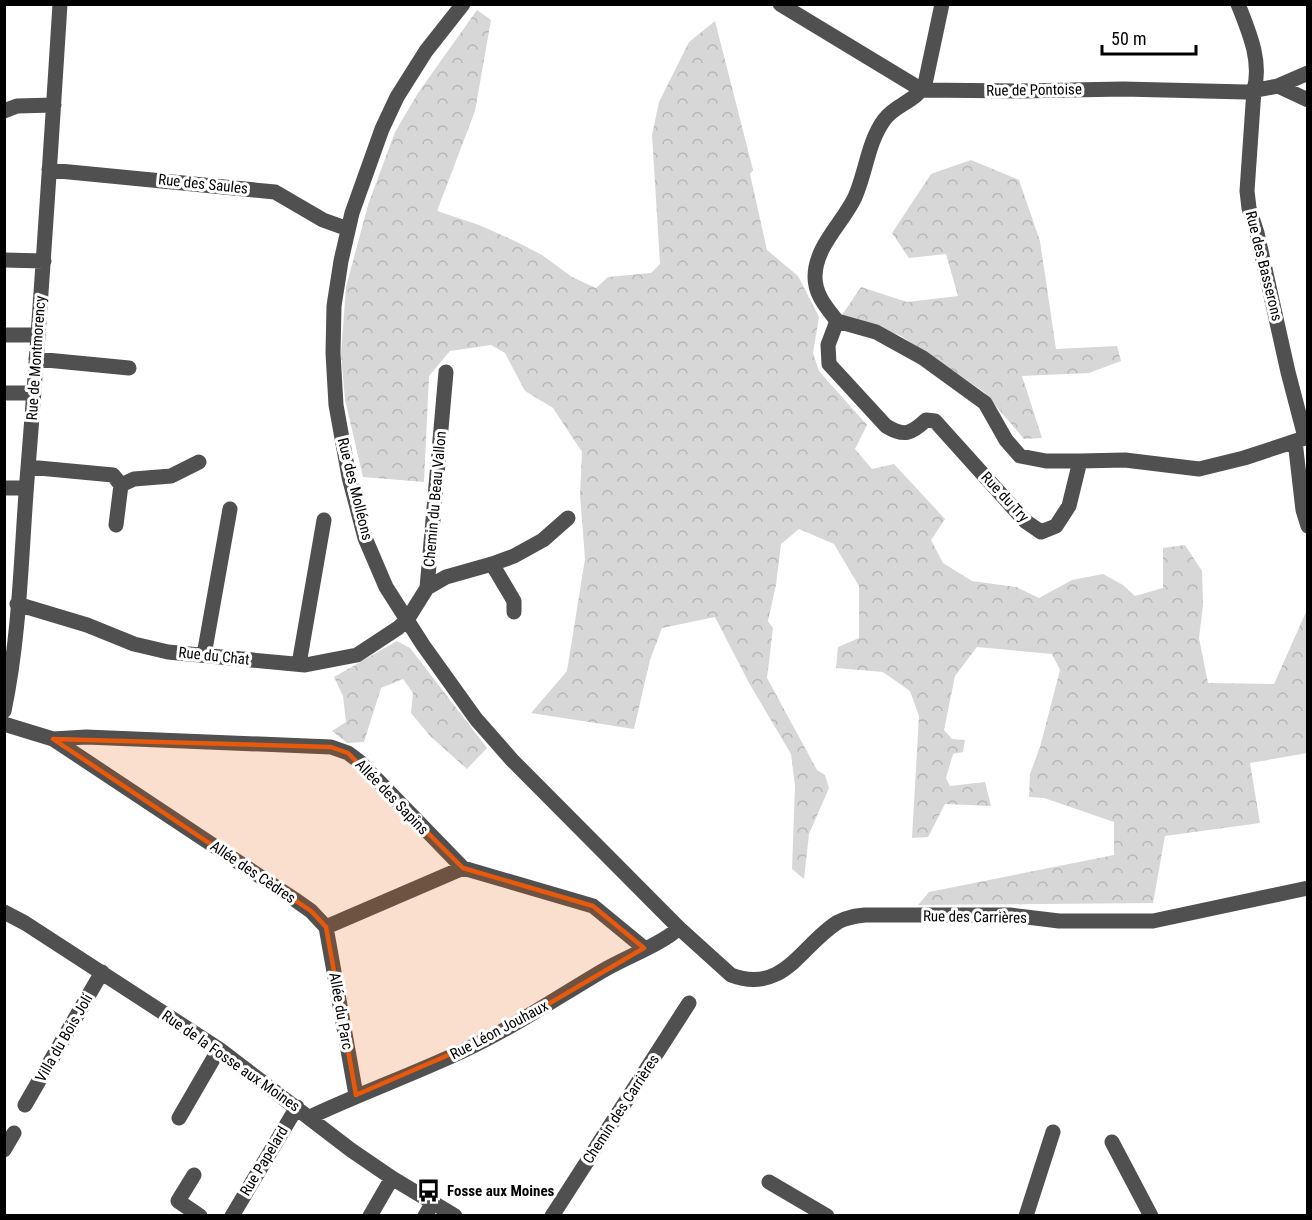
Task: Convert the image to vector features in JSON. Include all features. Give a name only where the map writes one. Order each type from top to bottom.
[{"type":"street","name":"Rue de Montmorency","points":[[4,711],[17,604],[34,393],[60,4]]},
{"type":"street","name":"Rue des Molléons","points":[[463,4],[426,51],[397,98],[371,157],[348,229],[334,306],[333,353],[336,405],[349,477],[365,538],[386,587],[476,718],[512,760],[680,928]]},
{"type":"street","points":[[780,4],[922,90]]},
{"type":"street","points":[[942,4],[922,90],[885,119],[877,134],[855,198],[826,243],[815,270],[818,294],[837,321],[876,332],[913,353],[985,403],[1006,440],[1020,456],[1046,461],[1125,460],[1199,469],[1244,458],[1303,438]]},
{"type":"street","name":"Rue des Basserons","points":[[1238,4],[1248,29],[1257,63],[1247,191],[1249,208],[1257,233],[1303,438],[1303,510],[1308,526]]},
{"type":"street","points":[[1306,99],[1297,87],[1308,74]]},
{"type":"street","name":"Rue de Pontoise","points":[[922,90],[1123,89],[1246,92],[1278,86],[1308,74]]},
{"type":"street","points":[[1278,86],[1306,99]]},
{"type":"street","points":[[4,111],[17,106],[54,105]]},
{"type":"street","name":"Rue des Saules","points":[[49,170],[275,192],[322,220],[348,229]]},
{"type":"street","points":[[4,260],[44,261]]},
{"type":"street","name":"Rue du Try","points":[[837,321],[828,345],[830,364],[886,426],[897,433],[913,432],[926,420],[935,421],[1025,521],[1041,532],[1056,526],[1069,506],[1080,461]]},
{"type":"street","points":[[4,335],[38,335]]},
{"type":"street","points":[[36,359],[129,368]]},
{"type":"street","name":"Chemin du Beau Vallon","points":[[407,620],[427,588],[446,372]]},
{"type":"street","points":[[4,393],[34,393]]},
{"type":"street","points":[[121,485],[134,479],[171,476],[199,462]]},
{"type":"street","points":[[28,467],[113,475],[121,485],[116,525]]},
{"type":"street","points":[[4,488],[26,488]]},
{"type":"street","points":[[204,655],[230,509]]},
{"type":"street","points":[[427,588],[446,577],[514,556],[543,540],[568,518]]},
{"type":"street","points":[[299,664],[324,520]]},
{"type":"street","points":[[492,564],[514,601],[514,612]]},
{"type":"street","name":"Rue du Chat","points":[[17,604],[87,625],[134,644],[168,652],[299,664],[357,655],[407,620]]},
{"type":"street","name":"Allée des Sapins","points":[[4,724],[53,740],[86,737],[331,747],[348,753],[360,762],[463,868],[593,906],[644,948]]},
{"type":"street","name":"Allée des Cèdres","points":[[53,740],[294,899],[311,911],[326,927]]},
{"type":"street","points":[[326,927],[463,868]]},
{"type":"street","name":"Rue des Carrières","points":[[680,928],[731,975],[755,980],[771,976],[790,966],[832,927],[848,917],[1010,915],[1059,921],[1154,921],[1308,888]]},
{"type":"street","name":"Rue de la Fosse aux Moines","points":[[4,912],[25,922],[219,1049],[351,1150],[392,1178],[429,1209],[455,1215]]},
{"type":"street","name":"Allée du Parc","points":[[326,927],[356,1095]]},
{"type":"street","name":"Rue Léon Jouhaux","points":[[309,1117],[463,1051],[497,1034],[583,982],[670,936],[680,928]]},
{"type":"street","name":"Villa du Bois Joli","points":[[25,1105],[102,972]]},
{"type":"street","name":"Chemin des Carrières","points":[[552,1215],[689,1003]]},
{"type":"street","points":[[179,1118],[219,1049]]},
{"type":"street","name":"Rue Papelard","points":[[232,1215],[297,1107]]},
{"type":"street","points":[[1026,1215],[1053,1132]]},
{"type":"street","points":[[4,1150],[14,1133]]},
{"type":"street","points":[[1112,1142],[1150,1215]]},
{"type":"street","points":[[194,1174],[178,1201],[200,1215]]},
{"type":"street","points":[[370,1215],[392,1178]]},
{"type":"street","points":[[769,1182],[827,1215]]},
{"type":"highlighted area","points":[[53,739],[331,747],[348,753],[463,868],[593,906],[644,948],[497,1034],[356,1095],[326,927],[311,911]]},
{"type":"green space","points":[[477,10],[491,20],[475,111],[437,211],[479,225],[517,242],[542,255],[572,277],[596,288],[608,277],[651,273],[660,264],[652,135],[659,102],[689,42],[715,21],[753,170],[750,174],[767,250],[798,276],[819,317],[813,353],[819,371],[867,425],[855,449],[872,469],[894,464],[945,519],[931,540],[943,563],[972,581],[1016,587],[1039,598],[1072,580],[1103,574],[1123,585],[1135,596],[1163,588],[1163,548],[1185,545],[1202,571],[1203,605],[1199,638],[1208,683],[1274,684],[1307,612],[1307,753],[1250,763],[1260,823],[1165,836],[1153,903],[918,905],[929,892],[1114,855],[1114,822],[1044,798],[1029,797],[1030,774],[1040,747],[1060,670],[1052,654],[977,647],[955,676],[944,730],[952,739],[965,740],[963,752],[953,754],[946,778],[950,786],[985,782],[991,806],[945,804],[928,837],[912,838],[919,716],[910,691],[883,672],[836,668],[838,647],[859,638],[859,586],[834,544],[799,529],[781,544],[776,585],[768,621],[773,628],[767,678],[817,770],[825,775],[829,788],[809,834],[804,879],[792,869],[795,786],[791,754],[749,683],[715,617],[662,628],[650,660],[634,729],[531,713],[567,671],[585,559],[580,495],[582,452],[553,408],[525,391],[505,353],[491,345],[450,351],[429,376],[424,482],[363,477],[345,400],[341,354],[346,287],[368,205],[395,132],[418,93]]},
{"type":"green space","points":[[971,160],[1019,180],[1040,241],[1056,349],[1117,346],[1121,361],[1089,373],[1022,376],[1042,438],[1024,439],[984,392],[901,336],[842,315],[861,287],[907,302],[958,296],[946,254],[909,258],[892,233],[931,174]]},
{"type":"green space","points":[[397,641],[410,648],[487,748],[467,769],[430,736],[411,713],[413,693],[403,679],[381,688],[364,742],[347,743],[332,731],[346,722],[343,696],[334,677]]},
{"type":"place","name":"Fosse aux Moines","points":[[429,1191]]}]
